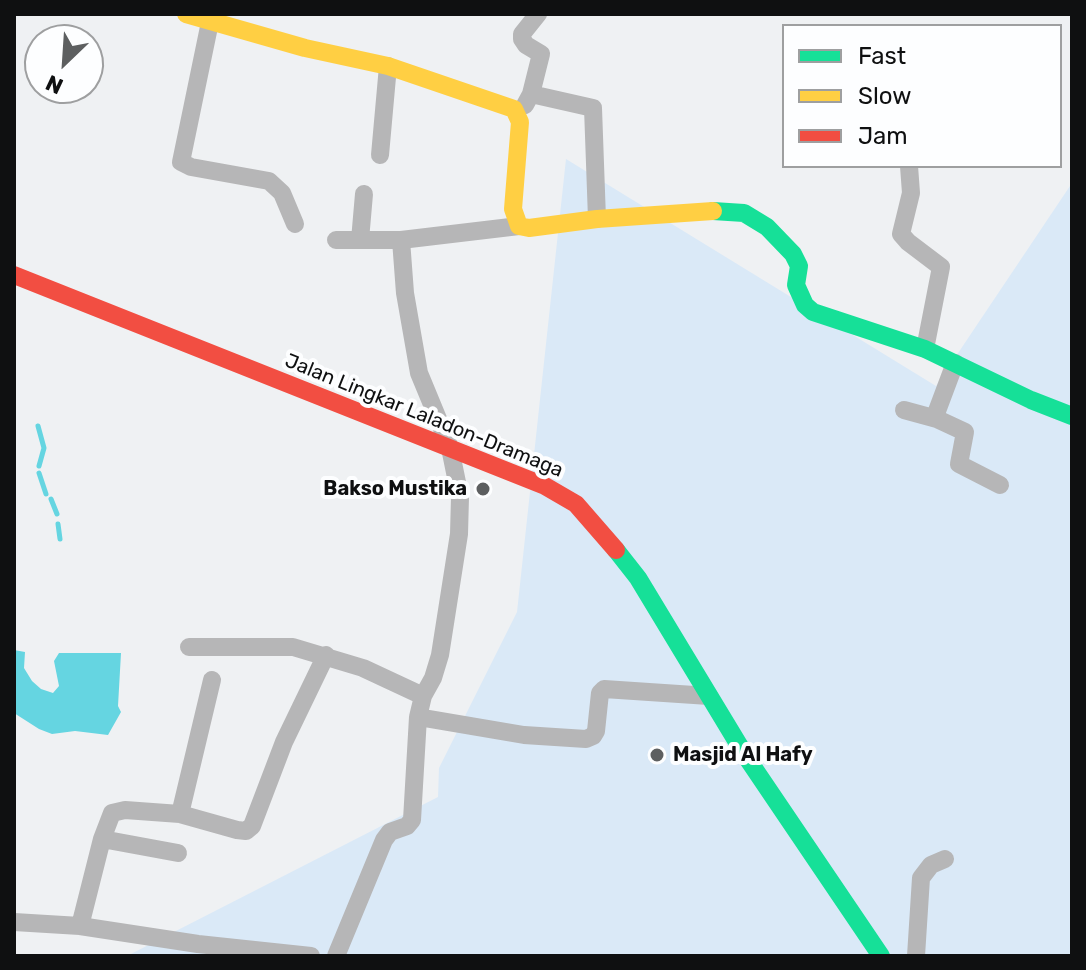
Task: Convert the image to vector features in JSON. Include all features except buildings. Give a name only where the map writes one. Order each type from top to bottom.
[{"type":"main road","points":[[186,14],[210,22],[245,22],[305,48],[388,66],[510,107],[519,116],[513,209],[519,226],[529,228],[597,219],[723,210],[744,213],[767,227],[793,254],[799,266],[796,285],[805,305],[813,312],[925,349],[1031,400],[1072,416]]},
{"type":"main road","name":"Jalan Lingkar Laladon-Dramaga","points":[[14,275],[545,486],[576,504],[638,578],[745,755],[881,956]]},
{"type":"street","points":[[519,116],[531,94],[541,54],[526,45],[522,34],[538,14]]},
{"type":"street","points":[[210,22],[181,162],[191,167],[269,181],[282,193],[295,224]]},
{"type":"street","points":[[380,155],[388,66]]},
{"type":"street","points":[[531,94],[593,108],[597,219]]},
{"type":"street","points":[[909,168],[911,193],[901,234],[941,267],[925,349]]},
{"type":"street","points":[[360,240],[364,194]]},
{"type":"street","points":[[336,240],[401,240],[519,226]]},
{"type":"street","points":[[336,956],[381,845],[390,832],[407,826],[412,820],[418,717],[423,696],[438,663],[459,534],[460,497],[450,448],[419,373],[405,293],[401,240]]},
{"type":"street","points":[[937,419],[937,411],[955,363]]},
{"type":"street","points":[[904,410],[937,419],[965,432],[958,461],[961,467],[1000,485]]},
{"type":"street","points":[[189,647],[285,646],[326,655],[363,668],[423,696]]},
{"type":"street","points":[[80,926],[109,817],[118,811],[180,814],[237,830],[246,831],[252,826],[284,742],[326,655]]},
{"type":"street","points":[[180,814],[212,680]]},
{"type":"street","points":[[418,717],[524,735],[586,739],[596,731],[600,693],[604,689],[709,696]]},
{"type":"street","points":[[102,839],[178,853]]},
{"type":"street","points":[[916,956],[921,878],[931,865],[945,859]]},
{"type":"street","points":[[14,922],[80,926],[198,944],[311,956]]},
{"type":"shaded area","points":[[566,159],[936,386],[1072,183],[1072,956],[127,956],[438,797],[439,768],[517,612]]},
{"type":"water","points":[[14,650],[25,652],[24,668],[32,681],[41,689],[53,693],[59,686],[54,661],[59,653],[121,653],[118,706],[121,712],[108,735],[75,731],[52,734],[14,713]]},
{"type":"waterway","points":[[38,426],[44,448],[39,466]]},
{"type":"waterway","points":[[39,473],[46,494]]},
{"type":"waterway","points":[[51,499],[57,514]]},
{"type":"waterway","points":[[58,524],[60,539]]},
{"type":"traffic: fast","points":[[713,211],[744,213],[767,227],[793,254],[799,266],[796,285],[805,305],[813,312],[925,349],[1031,400],[1072,416]]},
{"type":"traffic: fast","points":[[616,550],[638,578],[745,755],[881,956]]},
{"type":"traffic: slow","points":[[186,14],[305,48],[388,66],[514,109],[520,122],[513,209],[519,226],[529,228],[597,219],[713,211]]},
{"type":"traffic: jam","points":[[14,275],[545,486],[576,504],[616,550]]},
{"type":"place","name":"Bakso Mustika","points":[[483,489]]},
{"type":"place","name":"Masjid Al Hafy","points":[[657,755]]}]
